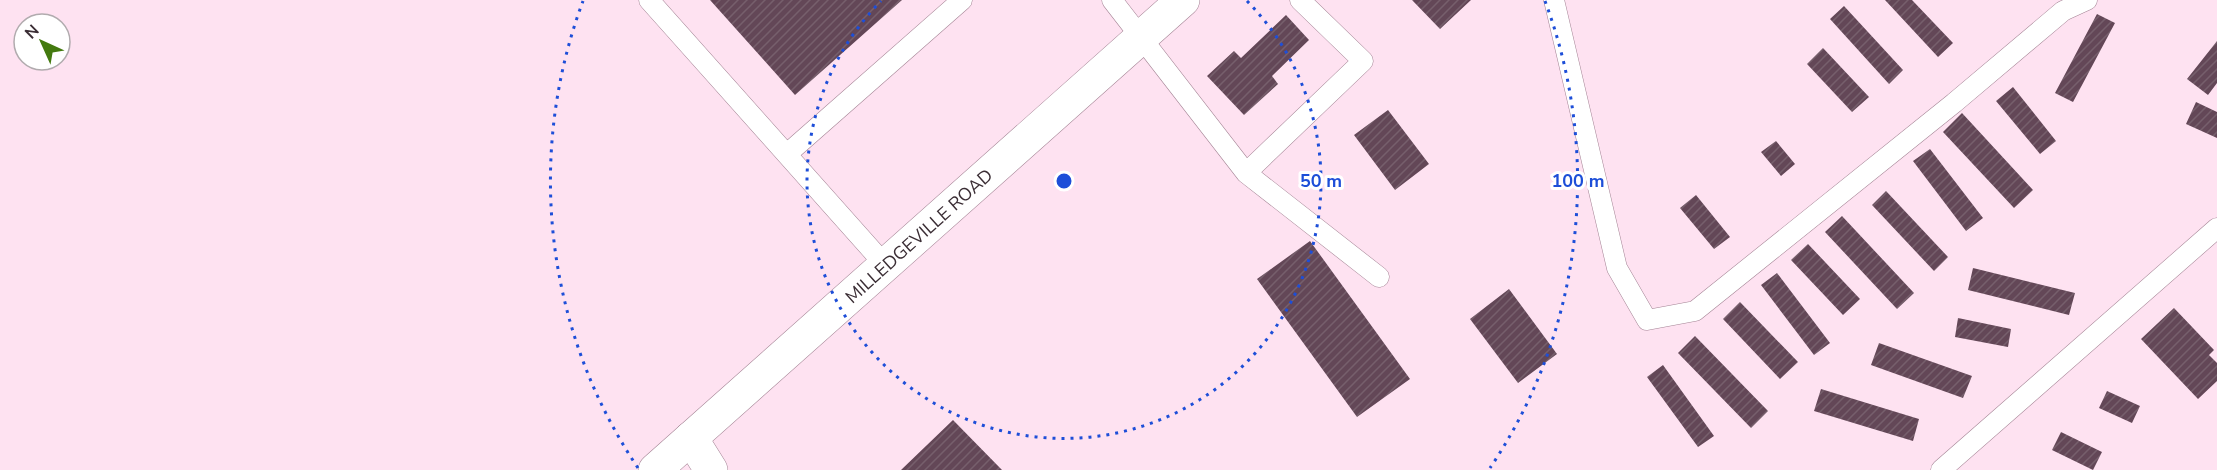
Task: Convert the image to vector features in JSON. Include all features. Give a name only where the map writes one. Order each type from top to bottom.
[{"type":"street","name":"MILLEDGEVILLE ROAD","points":[[654,470],[1183,0]]},
{"type":"street","points":[[691,438],[711,470]]},
{"type":"lane","points":[[649,0],[886,266]]},
{"type":"lane","points":[[787,154],[962,0]]},
{"type":"lane","points":[[1112,0],[1246,173],[1379,277]]},
{"type":"lane","points":[[1246,173],[1363,61],[1300,0]]},
{"type":"lane","points":[[1554,0],[1617,268],[1647,320],[1695,311],[1954,103],[2063,11],[2087,0]]},
{"type":"lane","points":[[1941,470],[2215,234]]},
{"type":"building","points":[[710,0],[902,0],[795,95]]},
{"type":"building","points":[[1412,0],[1471,0],[1440,29]]},
{"type":"building","points":[[1885,0],[1912,0],[1953,43],[1938,57]]},
{"type":"building","points":[[1844,6],[1903,70],[1889,84],[1830,19]]},
{"type":"building","points":[[2097,14],[2115,23],[2073,102],[2055,93]]},
{"type":"building","points":[[1286,15],[1309,40],[1272,76],[1278,84],[1244,115],[1207,76],[1234,51],[1241,58]]},
{"type":"building","points":[[2217,41],[2217,83],[2208,95],[2187,79]]},
{"type":"building","points":[[1823,48],[1869,97],[1852,112],[1807,64]]},
{"type":"building","points":[[2013,87],[2056,141],[2040,154],[1996,101]]},
{"type":"building","points":[[2196,102],[2217,112],[2217,138],[2186,124]]},
{"type":"building","points":[[1388,110],[1429,164],[1395,190],[1354,135]]},
{"type":"building","points":[[1962,113],[2033,190],[2014,208],[1943,132]]},
{"type":"building","points":[[1776,141],[1795,164],[1781,176],[1761,152]]},
{"type":"building","points":[[1930,149],[1983,218],[1966,231],[1913,161]]},
{"type":"building","points":[[1886,191],[1948,257],[1934,271],[1872,205]]},
{"type":"building","points":[[1696,195],[1730,237],[1714,249],[1680,208]]},
{"type":"building","points":[[1842,216],[1914,293],[1897,309],[1825,232]]},
{"type":"building","points":[[1310,241],[1410,379],[1357,417],[1257,279]]},
{"type":"building","points":[[1808,244],[1860,299],[1843,315],[1791,260]]},
{"type":"building","points":[[1973,268],[2075,293],[2069,315],[1968,290]]},
{"type":"building","points":[[1777,273],[1830,343],[1814,355],[1761,285]]},
{"type":"building","points":[[1509,289],[1557,354],[1518,383],[1470,319]]},
{"type":"building","points":[[1740,302],[1798,362],[1780,379],[1723,319]]},
{"type":"building","points":[[2174,308],[2214,350],[2209,355],[2217,363],[2217,381],[2198,399],[2141,339]]},
{"type":"building","points":[[1958,318],[2011,329],[2008,347],[1955,337]]},
{"type":"building","points":[[1695,336],[1768,411],[1751,428],[1678,353]]},
{"type":"building","points":[[1879,343],[1972,376],[1963,398],[1871,365]]},
{"type":"building","points":[[1663,365],[1714,436],[1698,447],[1647,377]]},
{"type":"building","points":[[1821,389],[1919,419],[1913,441],[1814,411]]},
{"type":"building","points":[[2107,391],[2140,406],[2132,423],[2099,408]]},
{"type":"building","points":[[953,420],[1002,470],[901,470]]},
{"type":"building","points":[[2061,432],[2102,452],[2093,470],[2052,450]]}]
